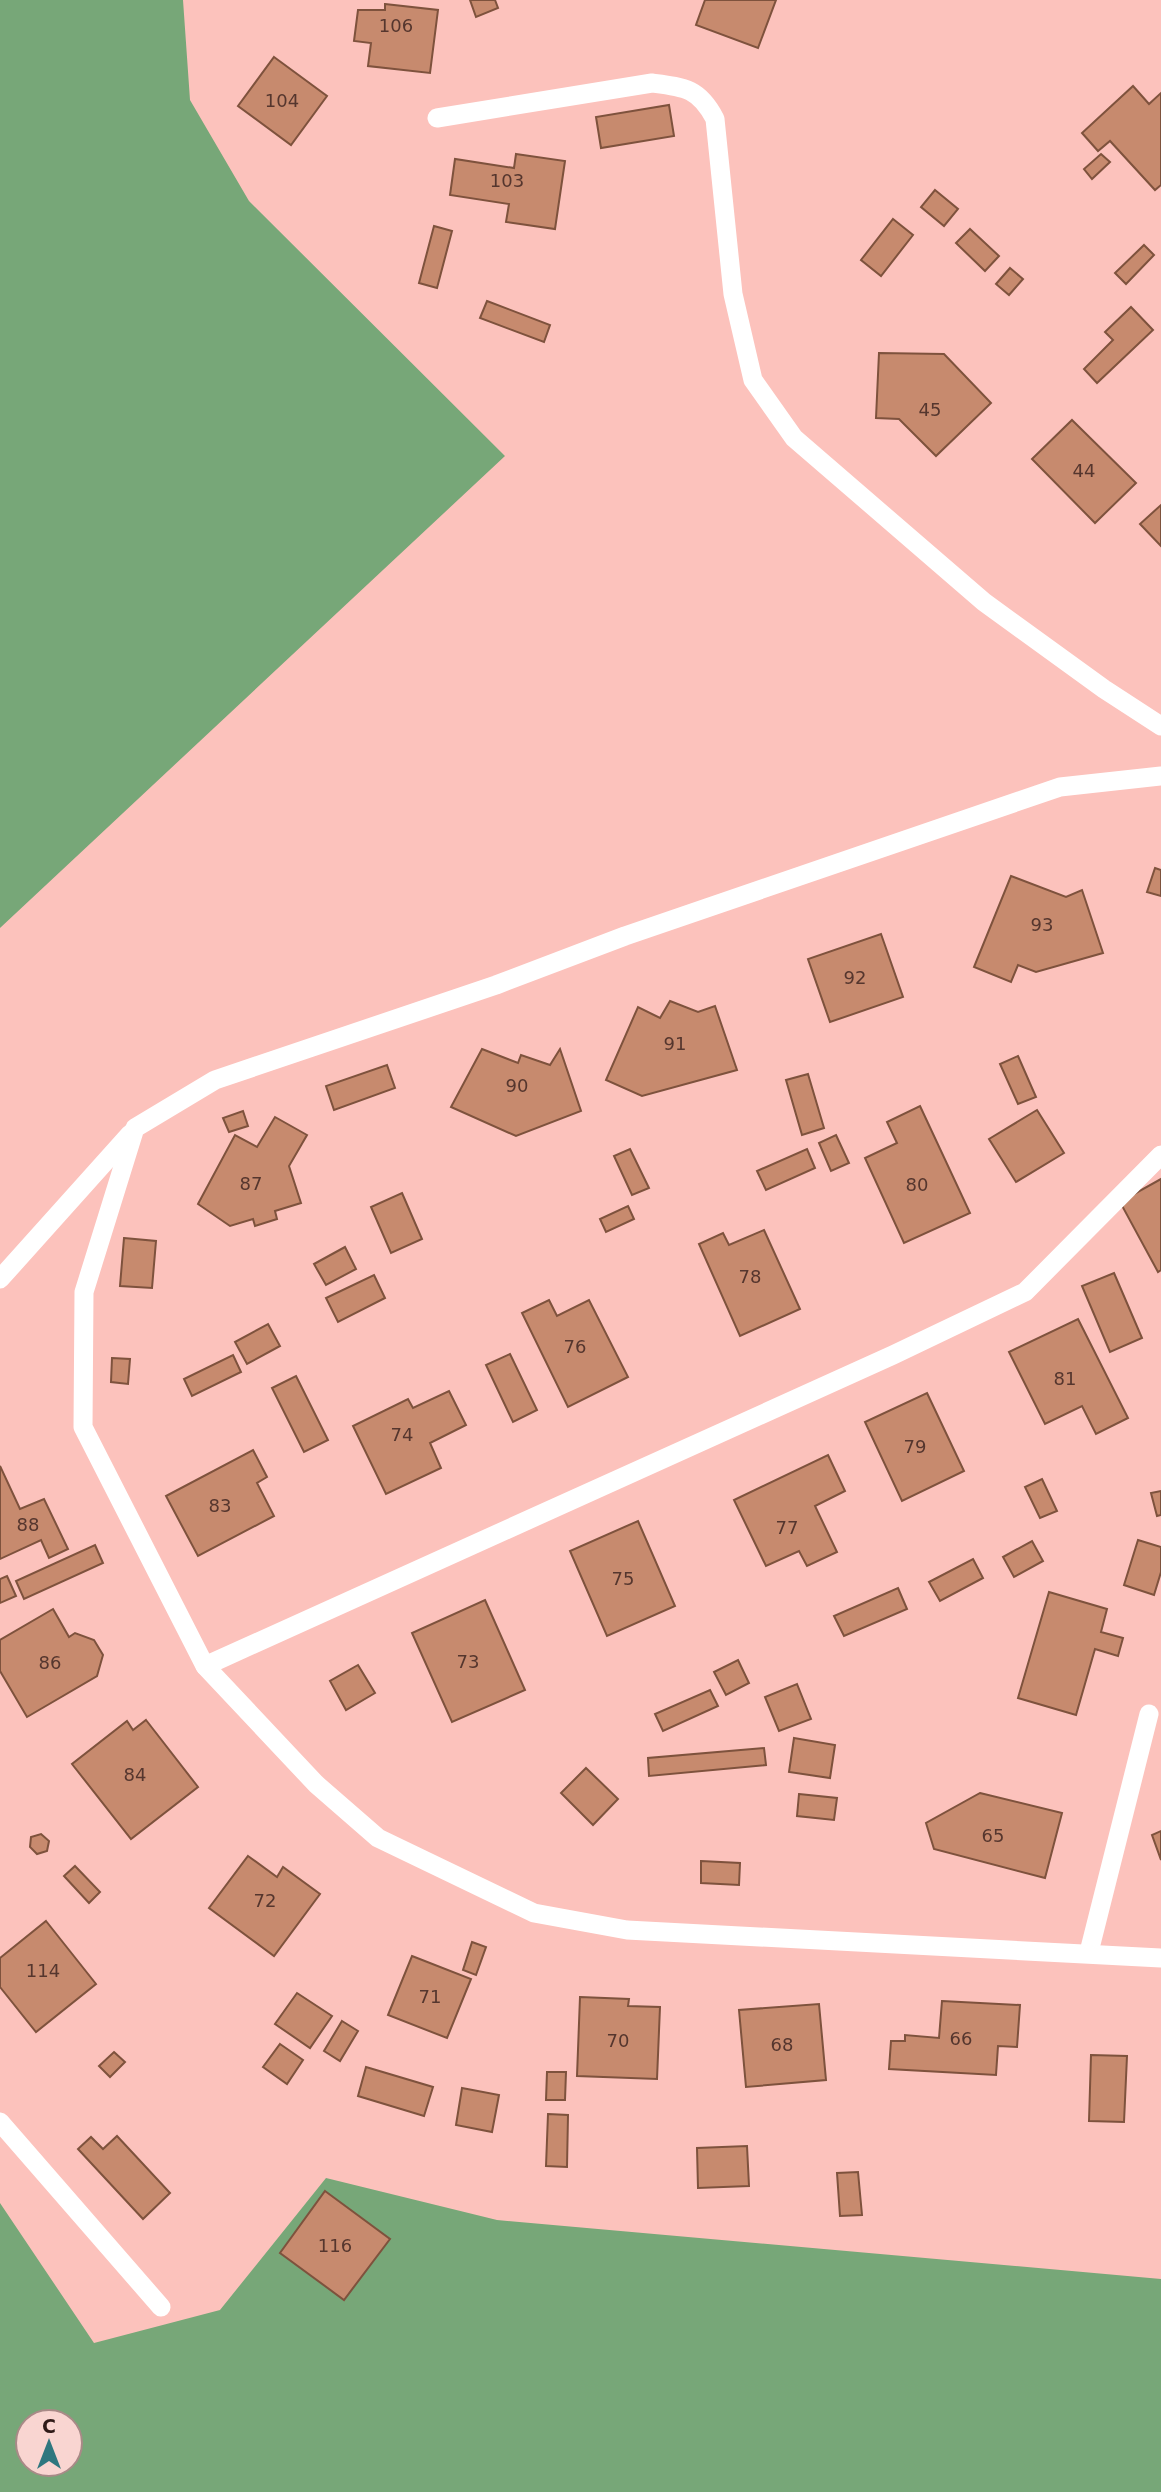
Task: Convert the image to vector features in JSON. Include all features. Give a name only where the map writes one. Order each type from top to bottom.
[{"type":"lane","points":[[437,118],[652,83],[685,87],[706,102],[715,119],[733,294],[753,380],[794,438],[984,602],[1104,689],[1161,726]]},
{"type":"lane","points":[[0,1279],[135,1128],[215,1080],[496,985],[625,936],[1060,787],[1161,776]]},
{"type":"lane","points":[[135,1128],[83,1292],[83,1427],[205,1666],[316,1784],[378,1838],[534,1913],[627,1930],[1089,1952],[1161,1958]]},
{"type":"lane","points":[[205,1666],[893,1355],[1025,1292],[1161,1155]]},
{"type":"lane","points":[[1089,1952],[1149,1714]]},
{"type":"lane","points":[[0,2122],[161,2307]]},
{"type":"green space","points":[[0,0],[183,0],[190,100],[249,201],[505,456],[0,928]]},
{"type":"green space","points":[[326,2178],[497,2220],[1161,2279],[1161,2492],[0,2492],[0,2203],[94,2343],[220,2310]]},
{"type":"building","points":[[470,0],[495,0],[498,8],[476,17]]},
{"type":"building","points":[[705,0],[776,0],[758,48],[696,25]]},
{"type":"building","points":[[385,4],[438,10],[430,73],[368,66],[371,43],[354,41],[358,10],[385,10]]},
{"type":"building","points":[[274,57],[327,96],[291,145],[238,106]]},
{"type":"building","points":[[1133,86],[1149,104],[1161,93],[1161,185],[1155,190],[1110,141],[1098,151],[1082,133]]},
{"type":"building","points":[[669,105],[674,136],[601,148],[596,117]]},
{"type":"building","points":[[516,154],[565,161],[555,229],[506,222],[509,204],[450,195],[455,159],[514,168]]},
{"type":"building","points":[[1101,154],[1110,162],[1092,179],[1084,169]]},
{"type":"building","points":[[935,190],[958,209],[944,226],[921,207]]},
{"type":"building","points":[[893,219],[913,235],[881,276],[861,260]]},
{"type":"building","points":[[434,226],[452,231],[437,288],[419,283]]},
{"type":"building","points":[[970,229],[999,256],[985,271],[956,243]]},
{"type":"building","points":[[1144,245],[1154,255],[1126,284],[1115,273]]},
{"type":"building","points":[[1010,268],[1023,279],[1009,295],[996,284]]},
{"type":"building","points":[[487,301],[550,325],[544,342],[480,318]]},
{"type":"building","points":[[1131,307],[1153,330],[1097,383],[1084,369],[1113,340],[1105,332]]},
{"type":"building","points":[[879,353],[944,354],[991,403],[936,456],[899,419],[876,418]]},
{"type":"building","points":[[1072,420],[1136,483],[1095,523],[1032,459]]},
{"type":"building","points":[[1161,505],[1161,546],[1140,524]]},
{"type":"building","points":[[1155,868],[1161,870],[1161,896],[1147,892]]},
{"type":"building","points":[[1011,876],[1066,897],[1082,890],[1103,953],[1036,972],[1018,965],[1011,982],[974,967]]},
{"type":"building","points":[[881,934],[903,997],[830,1022],[808,959]]},
{"type":"building","points":[[670,1001],[698,1012],[715,1006],[737,1070],[642,1096],[606,1080],[638,1007],[660,1018]]},
{"type":"building","points":[[482,1049],[518,1063],[521,1055],[550,1065],[560,1049],[581,1111],[516,1136],[451,1107]]},
{"type":"building","points":[[1018,1056],[1036,1097],[1018,1104],[1000,1064]]},
{"type":"building","points":[[387,1065],[395,1088],[334,1110],[326,1086]]},
{"type":"building","points":[[808,1074],[824,1128],[802,1135],[786,1080]]},
{"type":"building","points":[[920,1106],[970,1213],[904,1243],[865,1158],[897,1143],[887,1122]]},
{"type":"building","points":[[1037,1110],[1064,1153],[1016,1182],[989,1139]]},
{"type":"building","points":[[243,1111],[248,1126],[229,1132],[223,1118]]},
{"type":"building","points":[[275,1117],[307,1135],[289,1166],[301,1203],[275,1211],[277,1219],[255,1226],[253,1219],[230,1226],[198,1204],[235,1135],[257,1147]]},
{"type":"building","points":[[836,1135],[849,1163],[831,1171],[819,1143]]},
{"type":"building","points":[[630,1149],[649,1188],[632,1195],[614,1156]]},
{"type":"building","points":[[807,1149],[815,1168],[766,1190],[757,1171]]},
{"type":"building","points":[[1161,1179],[1161,1270],[1158,1272],[1120,1202]]},
{"type":"building","points":[[402,1193],[422,1239],[391,1253],[371,1207]]},
{"type":"building","points":[[628,1206],[634,1219],[606,1232],[600,1219]]},
{"type":"building","points":[[764,1230],[800,1309],[740,1336],[699,1244],[723,1233],[729,1245]]},
{"type":"building","points":[[124,1238],[156,1241],[152,1288],[120,1286]]},
{"type":"building","points":[[345,1247],[356,1269],[326,1285],[314,1264]]},
{"type":"building","points":[[1114,1273],[1142,1338],[1110,1352],[1082,1286]]},
{"type":"building","points":[[374,1275],[385,1298],[338,1322],[326,1298]]},
{"type":"building","points":[[549,1300],[557,1316],[589,1300],[628,1377],[568,1407],[522,1313]]},
{"type":"building","points":[[1078,1319],[1128,1418],[1096,1434],[1082,1406],[1045,1424],[1009,1352]]},
{"type":"building","points":[[268,1324],[280,1346],[247,1364],[235,1342]]},
{"type":"building","points":[[510,1354],[537,1410],[513,1422],[486,1365]]},
{"type":"building","points":[[233,1355],[241,1372],[192,1396],[184,1379]]},
{"type":"building","points":[[112,1358],[130,1359],[128,1384],[111,1382]]},
{"type":"building","points":[[296,1376],[328,1440],[304,1452],[272,1388]]},
{"type":"building","points":[[449,1391],[466,1425],[430,1443],[441,1468],[386,1494],[353,1426],[408,1399],[413,1408]]},
{"type":"building","points":[[927,1393],[964,1471],[902,1501],[865,1422]]},
{"type":"building","points":[[253,1450],[267,1477],[257,1483],[274,1516],[198,1556],[166,1496]]},
{"type":"building","points":[[828,1455],[845,1491],[815,1506],[837,1552],[807,1566],[799,1551],[766,1566],[734,1500]]},
{"type":"building","points":[[0,1466],[20,1509],[44,1499],[68,1549],[49,1558],[41,1540],[0,1559]]},
{"type":"building","points":[[1042,1479],[1057,1511],[1040,1518],[1025,1487]]},
{"type":"building","points":[[1161,1491],[1161,1515],[1157,1516],[1151,1493]]},
{"type":"building","points":[[638,1521],[675,1606],[607,1636],[570,1551]]},
{"type":"building","points":[[1138,1540],[1161,1547],[1161,1572],[1154,1595],[1124,1585]]},
{"type":"building","points":[[1032,1541],[1043,1561],[1014,1577],[1003,1557]]},
{"type":"building","points":[[95,1545],[103,1563],[24,1599],[16,1581]]},
{"type":"building","points":[[973,1559],[983,1578],[940,1601],[929,1582]]},
{"type":"building","points":[[7,1576],[16,1596],[0,1603],[0,1579]]},
{"type":"building","points":[[898,1588],[907,1609],[844,1636],[834,1616]]},
{"type":"building","points":[[1049,1592],[1107,1609],[1101,1632],[1123,1638],[1118,1656],[1095,1649],[1076,1715],[1018,1698]]},
{"type":"building","points":[[485,1600],[525,1690],[452,1722],[412,1633]]},
{"type":"building","points":[[53,1609],[69,1637],[75,1633],[94,1640],[103,1655],[97,1676],[27,1717],[0,1671],[0,1640]]},
{"type":"building","points":[[738,1660],[749,1683],[726,1695],[714,1672]]},
{"type":"building","points":[[358,1665],[375,1693],[346,1710],[330,1681]]},
{"type":"building","points":[[797,1684],[811,1719],[779,1731],[765,1697]]},
{"type":"building","points":[[710,1690],[718,1706],[663,1731],[655,1714]]},
{"type":"building","points":[[146,1720],[198,1787],[131,1839],[72,1764],[127,1721],[133,1730]]},
{"type":"building","points":[[794,1738],[835,1745],[830,1778],[789,1772]]},
{"type":"building","points":[[764,1748],[766,1765],[649,1776],[648,1758]]},
{"type":"building","points":[[586,1768],[618,1799],[593,1825],[561,1793]]},
{"type":"building","points":[[980,1793],[1062,1813],[1045,1878],[934,1849],[926,1823]]},
{"type":"building","points":[[799,1794],[837,1798],[834,1820],[797,1816]]},
{"type":"building","points":[[1161,1831],[1161,1860],[1152,1835]]},
{"type":"building","points":[[41,1834],[49,1841],[47,1851],[37,1854],[30,1847],[31,1837]]},
{"type":"building","points":[[248,1856],[277,1877],[283,1867],[320,1894],[274,1956],[209,1908]]},
{"type":"building","points":[[701,1861],[740,1863],[739,1885],[701,1883]]},
{"type":"building","points":[[75,1866],[100,1892],[89,1903],[64,1876]]},
{"type":"building","points":[[46,1921],[96,1984],[36,2032],[0,1987],[0,1958]]},
{"type":"building","points":[[472,1942],[486,1947],[476,1975],[463,1970]]},
{"type":"building","points":[[412,1956],[471,1979],[447,2038],[388,2015]]},
{"type":"building","points":[[297,1993],[332,2016],[310,2048],[275,2024]]},
{"type":"building","points":[[580,1997],[629,1999],[628,2006],[660,2007],[657,2079],[577,2076]]},
{"type":"building","points":[[942,2001],[1020,2005],[1017,2047],[998,2046],[996,2075],[889,2069],[891,2041],[905,2041],[905,2035],[939,2038]]},
{"type":"building","points":[[819,2004],[826,2080],[746,2087],[739,2010]]},
{"type":"building","points":[[342,2021],[358,2031],[340,2061],[324,2051]]},
{"type":"building","points":[[280,2044],[303,2060],[287,2084],[263,2067]]},
{"type":"building","points":[[114,2052],[125,2062],[110,2077],[99,2066]]},
{"type":"building","points":[[1091,2055],[1127,2056],[1124,2122],[1089,2121]]},
{"type":"building","points":[[366,2067],[433,2087],[424,2116],[358,2096]]},
{"type":"building","points":[[547,2072],[566,2072],[565,2100],[546,2100]]},
{"type":"building","points":[[462,2088],[499,2095],[492,2132],[456,2125]]},
{"type":"building","points":[[548,2114],[568,2115],[567,2167],[546,2166]]},
{"type":"building","points":[[117,2136],[170,2193],[143,2219],[78,2149],[91,2137],[103,2149]]},
{"type":"building","points":[[747,2146],[749,2186],[698,2188],[697,2148]]},
{"type":"building","points":[[858,2172],[862,2215],[840,2216],[837,2173]]},
{"type":"building","points":[[325,2191],[390,2239],[344,2300],[280,2253]]}]
